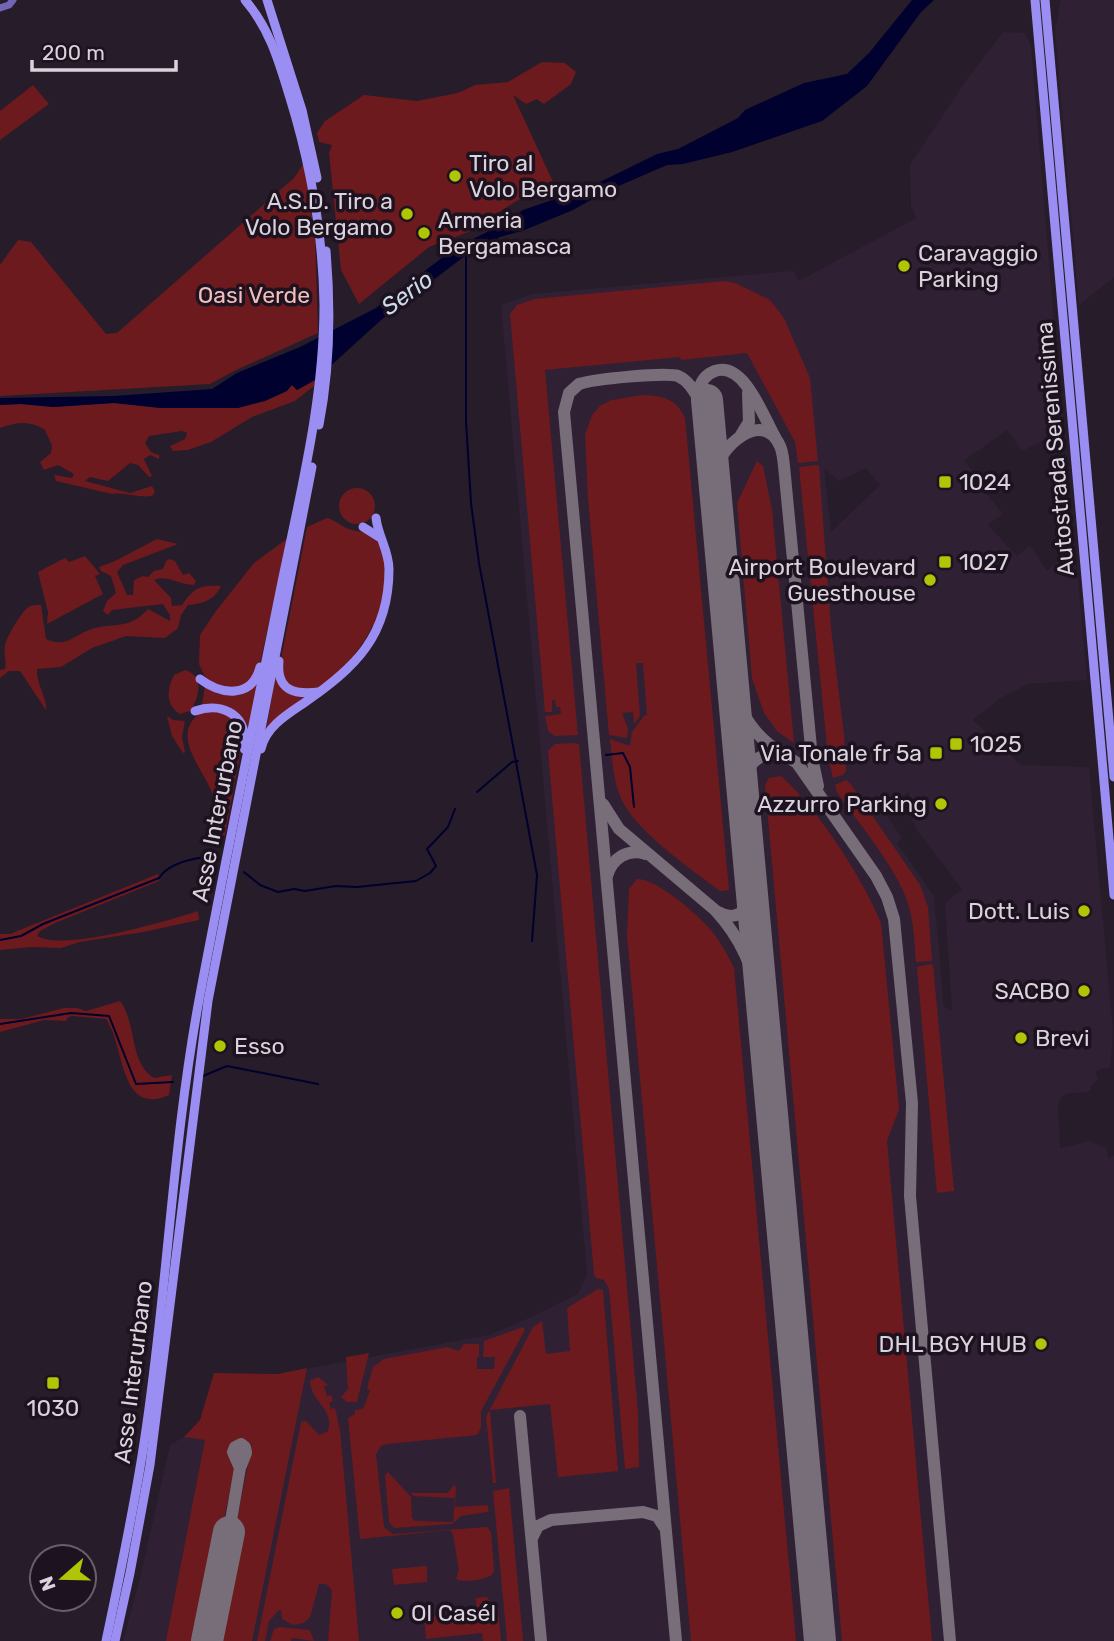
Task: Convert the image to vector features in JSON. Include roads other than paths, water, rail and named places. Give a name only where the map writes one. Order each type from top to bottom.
[{"type":"highway","name":"Asse Interurbano","points":[[106,1641],[145,1440],[192,1042],[238,801],[273,647],[285,610],[322,413],[330,320],[324,222],[314,159],[269,35],[262,21],[245,0]]},
{"type":"highway","name":"Asse Interurbano","points":[[115,1641],[144,1499],[208,1001],[273,647],[280,590],[310,452],[320,381],[323,315],[316,204],[302,110],[267,0]]},
{"type":"highway","name":"Autostrada Serenissima","points":[[1034,0],[1114,895]]},
{"type":"highway","name":"Autostrada Serenissima","points":[[1045,0],[1114,777]]},
{"type":"highway","points":[[235,856],[244,830],[263,743],[271,727],[343,675],[374,636],[380,623],[389,565],[386,550],[379,537],[376,518]]},
{"type":"highway","points":[[363,527],[379,537]]},
{"type":"highway","points":[[200,679],[221,691],[239,690],[253,682],[258,675],[265,650],[273,647],[280,652],[278,667],[284,685],[296,693],[321,691]]},
{"type":"highway","points":[[195,711],[206,707],[219,707],[232,713],[240,723],[245,743],[235,795],[238,801]]},
{"type":"main road","points":[[0,8],[9,5],[13,0]]},
{"type":"water","name":"Serio","points":[[912,0],[934,0],[921,12],[867,86],[822,121],[732,152],[683,164],[667,165],[607,191],[573,210],[500,237],[466,255],[381,320],[315,380],[297,390],[292,385],[287,391],[265,401],[238,408],[161,408],[114,403],[53,407],[0,405],[0,398],[114,396],[212,389],[237,373],[300,347],[376,308],[455,248],[505,223],[523,210],[590,187],[657,154],[678,149],[738,118],[745,110],[804,83],[847,74],[869,53]]},
{"type":"waterway","points":[[466,256],[466,421],[471,503],[479,563],[537,875],[532,941]]},
{"type":"waterway","points":[[606,755],[623,753],[630,767],[634,807]]},
{"type":"waterway","points":[[477,792],[512,762],[518,761]]},
{"type":"waterway","points":[[244,872],[260,885],[278,892],[416,881],[436,866],[427,849],[448,827],[455,809]]},
{"type":"waterway","points":[[0,940],[21,936],[43,924],[159,878],[180,863],[206,857]]},
{"type":"waterway","points":[[0,1024],[71,1013],[109,1016],[136,1084],[173,1082]]},
{"type":"waterway","points":[[203,1076],[227,1066],[318,1084]]},
{"type":"place","name":"Tiro al Volo Bergamo","points":[[455,176]]},
{"type":"place","name":"A.S.D. Tiro a Volo Bergamo","points":[[407,214]]},
{"type":"place","name":"Armeria Bergamasca","points":[[424,233]]},
{"type":"place","name":"Caravaggio Parking","points":[[904,266]]},
{"type":"place","name":"1024","points":[[945,482]]},
{"type":"place","name":"1027","points":[[945,562]]},
{"type":"place","name":"Airport Boulevard Guesthouse","points":[[930,580]]},
{"type":"place","name":"1025","points":[[956,744]]},
{"type":"place","name":"Via Tonale fr 5a","points":[[936,753]]},
{"type":"place","name":"Azzurro Parking","points":[[941,804]]},
{"type":"place","name":"Dott. Luis","points":[[1084,911]]},
{"type":"place","name":"SACBO","points":[[1084,991]]},
{"type":"place","name":"Brevi","points":[[1021,1038]]},
{"type":"place","name":"Esso","points":[[220,1046]]},
{"type":"place","name":"DHL BGY HUB","points":[[1041,1344]]},
{"type":"place","name":"1030","points":[[53,1383]]},
{"type":"place","name":"Ol Casél","points":[[397,1613]]},
{"type":"park label","name":"Oasi Verde","points":[[254,295]]}]
